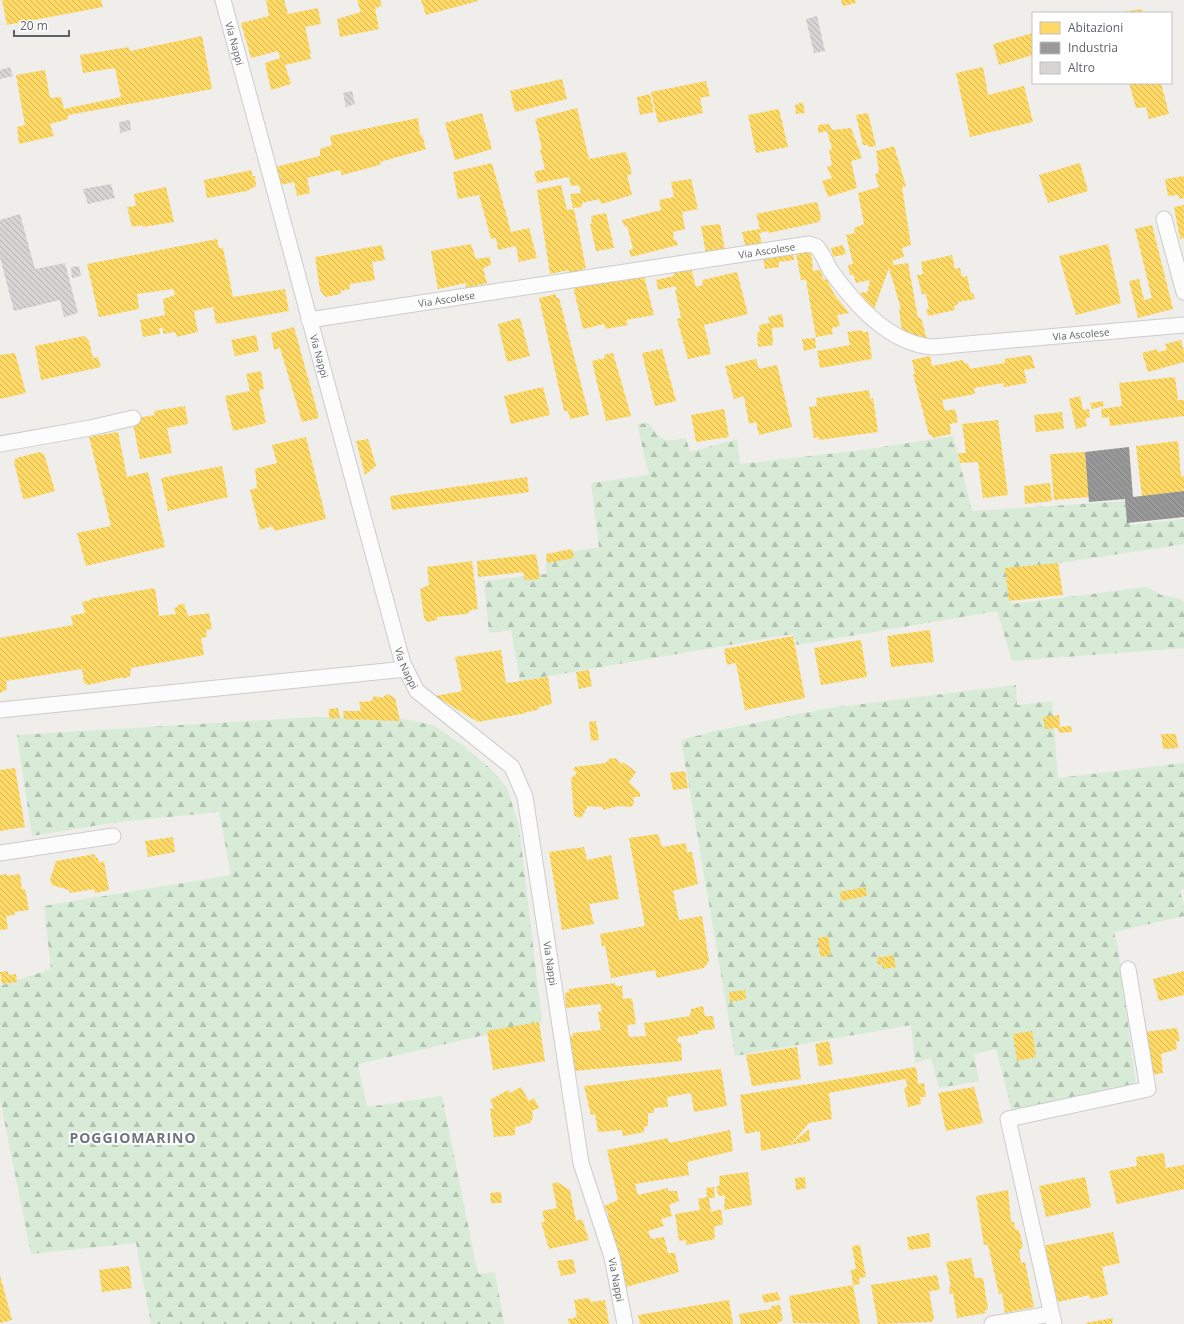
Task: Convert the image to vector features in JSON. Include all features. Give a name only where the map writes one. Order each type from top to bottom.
[{"type":"street","name":"Via Nappi","points":[[222,0],[406,668],[417,691],[512,767],[525,797],[581,1163],[612,1257],[625,1324]]},
{"type":"street","points":[[1164,219],[1184,292]]},
{"type":"street","name":"Via Ascolese","points":[[309,320],[809,244],[818,247],[826,263],[846,292],[866,315],[905,341],[919,346],[933,347],[1184,325]]},
{"type":"street","points":[[0,444],[90,428],[132,418]]},
{"type":"street","points":[[0,710],[406,668]]},
{"type":"street","points":[[0,853],[113,836]]},
{"type":"street","points":[[992,1324],[1053,1319],[1008,1119],[1148,1089],[1128,969]]},
{"type":"green space","points":[[648,423],[663,439],[672,440],[686,438],[690,452],[737,439],[740,464],[863,450],[953,436],[972,511],[1126,501],[1130,525],[1184,519],[1184,544],[1006,571],[1011,604],[1147,587],[1161,595],[1181,599],[1184,602],[1184,648],[1012,661],[997,611],[797,645],[793,634],[520,681],[511,630],[489,633],[484,581],[546,574],[546,556],[599,547],[591,483],[649,475],[637,424]]},
{"type":"green space","points":[[1016,685],[1017,705],[1052,701],[1058,778],[1184,763],[1184,889],[1180,891],[1184,905],[1184,916],[1114,932],[1118,947],[1136,1085],[1012,1111],[996,1049],[974,1054],[979,1081],[939,1088],[931,1058],[915,1063],[911,1025],[735,1056],[681,740],[715,731],[830,708]]},
{"type":"green space","points":[[316,717],[404,719],[433,725],[461,744],[491,769],[507,788],[519,826],[542,1022],[358,1064],[367,1107],[442,1096],[478,1274],[495,1272],[504,1324],[151,1324],[136,1243],[31,1254],[0,1099],[0,986],[51,969],[44,906],[231,875],[219,812],[118,822],[32,836],[17,735]]},
{"type":"building: Abitazioni","points":[[2,0],[101,0],[103,7],[7,25]]},
{"type":"building: Abitazioni","points":[[266,0],[284,0],[288,14],[318,8],[321,24],[305,27],[311,59],[285,65],[291,84],[271,90],[265,63],[280,58],[278,51],[251,58],[241,23],[269,16]]},
{"type":"building: Abitazioni","points":[[357,0],[380,0],[382,6],[375,8],[379,29],[340,37],[337,19],[361,12]]},
{"type":"building: Abitazioni","points":[[421,0],[478,0],[478,1],[426,15]]},
{"type":"building: Abitazioni","points":[[841,0],[855,0],[856,3],[843,6]]},
{"type":"building: Abitazioni","points":[[1142,9],[1143,12],[1122,12]]},
{"type":"building: Abitazioni","points":[[1032,33],[1032,55],[999,65],[993,44]]},
{"type":"building: Abitazioni","points":[[202,36],[212,89],[68,115],[68,119],[50,124],[54,136],[19,144],[17,127],[25,125],[16,75],[45,70],[50,98],[61,97],[64,109],[121,97],[115,68],[83,73],[80,55],[129,47],[130,51]]},
{"type":"building: Abitazioni","points":[[983,67],[988,95],[1024,86],[1033,122],[970,137],[956,73]]},
{"type":"building: Abitazioni","points":[[562,79],[567,99],[515,112],[510,91]]},
{"type":"building: Abitazioni","points":[[706,81],[710,96],[700,98],[703,113],[658,123],[651,92]]},
{"type":"building: Abitazioni","points":[[1129,84],[1161,84],[1169,114],[1149,119],[1146,107],[1136,108]]},
{"type":"building: Abitazioni","points":[[650,94],[654,112],[640,115],[637,97]]},
{"type":"building: Abitazioni","points":[[803,102],[805,113],[796,114],[795,105]]},
{"type":"building: Abitazioni","points":[[577,108],[589,159],[626,152],[632,174],[627,175],[632,195],[601,204],[599,199],[582,203],[582,207],[573,208],[570,194],[581,193],[579,185],[571,186],[569,177],[537,183],[534,172],[545,169],[535,119]]},
{"type":"building: Abitazioni","points":[[779,109],[788,147],[756,153],[748,115]]},
{"type":"building: Abitazioni","points":[[482,113],[492,149],[455,160],[445,123]]},
{"type":"building: Abitazioni","points":[[868,113],[876,146],[868,147],[868,145],[863,145],[856,115]]},
{"type":"building: Abitazioni","points":[[418,118],[420,135],[422,135],[426,149],[380,162],[380,165],[342,175],[340,170],[307,178],[310,193],[297,196],[294,182],[280,185],[275,167],[320,156],[320,149],[332,145],[330,136]]},
{"type":"building: Abitazioni","points":[[829,124],[832,130],[851,128],[862,158],[851,161],[857,188],[828,197],[822,181],[832,178],[827,167],[832,165],[829,150],[832,149],[827,131],[818,133],[818,125]]},
{"type":"building: Abitazioni","points":[[894,146],[906,186],[902,187],[911,245],[902,248],[904,257],[892,261],[894,265],[908,263],[918,318],[921,318],[927,339],[921,340],[902,332],[899,309],[901,309],[889,268],[873,312],[859,297],[862,292],[867,293],[870,280],[856,283],[853,274],[850,275],[848,265],[853,264],[846,235],[855,233],[854,228],[864,224],[858,193],[879,187],[875,175],[879,172],[876,151]]},
{"type":"building: Abitazioni","points":[[492,163],[511,232],[529,228],[537,258],[519,262],[516,246],[498,250],[496,238],[491,239],[479,195],[458,199],[453,172]]},
{"type":"building: Abitazioni","points":[[1080,163],[1088,191],[1048,203],[1039,175]]},
{"type":"building: Abitazioni","points":[[252,170],[252,176],[255,176],[256,186],[247,191],[207,198],[204,180]]},
{"type":"building: Abitazioni","points":[[1184,176],[1184,198],[1179,199],[1179,195],[1168,196],[1165,179]]},
{"type":"building: Abitazioni","points":[[691,179],[698,209],[682,212],[685,229],[673,232],[674,240],[676,240],[678,245],[631,257],[629,250],[633,249],[627,226],[624,226],[622,220],[661,210],[659,200],[674,197],[671,182]]},
{"type":"building: Abitazioni","points":[[561,185],[567,210],[574,209],[586,268],[570,274],[568,270],[550,274],[537,190]]},
{"type":"building: Abitazioni","points":[[166,187],[174,222],[143,227],[142,225],[132,227],[127,207],[136,206],[134,194]]},
{"type":"building: Abitazioni","points":[[817,202],[821,217],[819,222],[769,233],[768,231],[759,233],[763,246],[746,249],[742,232],[760,229],[756,214]]},
{"type":"building: Abitazioni","points":[[1184,205],[1184,238],[1180,239],[1174,207]]},
{"type":"building: Abitazioni","points":[[606,213],[614,248],[596,251],[590,224],[592,223],[591,216]]},
{"type":"building: Abitazioni","points":[[720,224],[725,250],[706,254],[701,226]]},
{"type":"building: Abitazioni","points":[[1152,225],[1173,309],[1138,318],[1129,281],[1139,279],[1144,300],[1152,298],[1135,229]]},
{"type":"building: Abitazioni","points":[[217,239],[219,248],[223,248],[233,297],[285,289],[289,311],[216,324],[213,307],[194,311],[198,332],[177,337],[175,332],[163,334],[163,328],[159,328],[160,334],[143,337],[140,320],[165,315],[163,299],[175,295],[173,289],[137,294],[139,309],[99,317],[87,264]]},
{"type":"building: Abitazioni","points":[[471,244],[476,259],[490,257],[491,265],[483,268],[487,283],[466,288],[466,283],[438,289],[431,251]]},
{"type":"building: Abitazioni","points":[[1108,244],[1121,303],[1076,315],[1059,256]]},
{"type":"building: Abitazioni","points":[[382,245],[385,260],[372,262],[375,280],[350,284],[350,289],[340,291],[341,294],[325,297],[320,290],[315,257]]},
{"type":"building: Abitazioni","points":[[843,245],[846,254],[833,257],[831,248]]},
{"type":"building: Abitazioni","points":[[811,251],[813,271],[821,270],[823,279],[827,280],[834,294],[849,313],[837,315],[840,326],[832,328],[833,334],[816,337],[806,280],[801,280],[796,253]]},
{"type":"building: Abitazioni","points":[[793,254],[794,260],[779,262],[779,267],[765,269],[763,257]]},
{"type":"building: Abitazioni","points":[[952,255],[955,269],[960,268],[962,277],[967,276],[971,294],[973,293],[975,299],[958,302],[958,305],[954,306],[955,310],[928,316],[926,310],[929,309],[926,294],[922,294],[917,275],[923,274],[921,262]]},
{"type":"building: Abitazioni","points":[[691,268],[696,287],[703,285],[702,280],[737,272],[748,314],[704,325],[711,354],[688,359],[677,319],[681,318],[675,290],[677,290],[676,286],[658,290],[656,280],[674,276],[673,272]]},
{"type":"building: Abitazioni","points":[[644,276],[654,315],[626,320],[628,325],[606,329],[604,324],[583,329],[573,286],[616,278],[617,282]]},
{"type":"building: Abitazioni","points":[[556,294],[556,298],[559,298],[589,415],[570,419],[568,411],[564,411],[539,298]]},
{"type":"building: Abitazioni","points":[[782,314],[784,327],[772,328],[773,345],[758,347],[757,333],[760,332],[759,325],[770,323],[768,317]]},
{"type":"building: Abitazioni","points":[[520,318],[530,356],[507,362],[498,324]]},
{"type":"building: Abitazioni","points":[[294,327],[319,418],[302,422],[280,348],[274,350],[271,333]]},
{"type":"building: Abitazioni","points":[[862,330],[863,332],[868,332],[872,359],[820,368],[817,351],[850,345],[847,332]]},
{"type":"building: Abitazioni","points":[[256,335],[259,351],[235,356],[231,340]]},
{"type":"building: Abitazioni","points":[[84,336],[89,341],[93,358],[98,357],[101,367],[41,380],[35,346]]},
{"type":"building: Abitazioni","points":[[815,338],[816,348],[804,351],[802,339]]},
{"type":"building: Abitazioni","points":[[1181,340],[1184,352],[1184,362],[1148,372],[1142,353],[1157,349],[1158,352],[1167,350],[1165,344]]},
{"type":"building: Abitazioni","points":[[662,349],[676,401],[655,406],[642,353]]},
{"type":"building: Abitazioni","points":[[15,353],[26,393],[0,399],[0,355]]},
{"type":"building: Abitazioni","points":[[613,353],[631,416],[606,421],[592,361],[605,358],[604,355]]},
{"type":"building: Abitazioni","points":[[1031,355],[1035,368],[1024,370],[1027,383],[1004,387],[1003,383],[974,388],[975,394],[942,400],[945,411],[955,409],[958,422],[950,424],[951,434],[932,438],[932,435],[929,435],[913,374],[915,374],[912,360],[930,356],[932,366],[963,360],[965,364],[968,363],[970,369],[1005,363],[1004,359]]},
{"type":"building: Abitazioni","points":[[756,359],[759,369],[777,365],[792,427],[759,435],[756,422],[749,424],[744,396],[734,399],[725,366]]},
{"type":"building: Abitazioni","points":[[261,371],[264,389],[259,390],[266,423],[233,431],[225,396],[250,391],[246,374]]},
{"type":"building: Abitazioni","points":[[1175,377],[1178,400],[1184,400],[1184,416],[1110,426],[1109,417],[1102,418],[1101,409],[1122,406],[1119,383]]},
{"type":"building: Abitazioni","points":[[543,387],[550,415],[511,424],[504,396]]},
{"type":"building: Abitazioni","points":[[869,390],[870,399],[873,398],[878,432],[819,440],[818,437],[814,438],[809,407],[817,406],[816,398]]},
{"type":"building: Abitazioni","points":[[1080,396],[1083,410],[1089,409],[1090,417],[1085,419],[1087,426],[1076,429],[1069,399]]},
{"type":"building: Abitazioni","points":[[1103,401],[1104,406],[1092,409],[1090,403]]},
{"type":"building: Abitazioni","points":[[185,406],[188,424],[167,428],[172,453],[140,459],[132,419],[155,415],[154,411]]},
{"type":"building: Abitazioni","points":[[724,409],[729,437],[696,442],[691,415]]},
{"type":"building: Abitazioni","points":[[1062,412],[1064,429],[1036,432],[1034,415]]},
{"type":"building: Abitazioni","points":[[998,420],[1008,495],[983,498],[978,462],[960,463],[958,453],[966,453],[962,424]]},
{"type":"building: Abitazioni","points":[[118,432],[127,477],[148,472],[165,547],[86,566],[77,533],[111,526],[89,437]]},
{"type":"building: Abitazioni","points":[[306,437],[326,519],[274,531],[273,526],[260,530],[250,490],[257,488],[255,469],[277,463],[272,445]]},
{"type":"building: Abitazioni","points":[[368,439],[376,466],[365,475],[356,441]]},
{"type":"building: Abitazioni","points":[[1178,441],[1181,476],[1184,476],[1184,491],[1142,496],[1136,446]]},
{"type":"building: Abitazioni","points":[[40,452],[44,454],[55,491],[26,499],[23,498],[14,462],[16,458]]},
{"type":"building: Abitazioni","points":[[1085,452],[1089,497],[1054,500],[1050,454]]},
{"type":"building: Abitazioni","points":[[222,466],[228,497],[168,511],[161,478]]},
{"type":"building: Abitazioni","points":[[527,477],[529,492],[392,510],[390,496]]},
{"type":"building: Abitazioni","points":[[1050,483],[1052,501],[1025,504],[1024,486]]},
{"type":"building: Abitazioni","points":[[572,549],[574,558],[547,563],[546,554]]},
{"type":"building: Abitazioni","points":[[536,554],[540,579],[525,580],[523,572],[478,577],[477,561]]},
{"type":"building: Abitazioni","points":[[472,561],[478,609],[471,610],[467,614],[437,617],[437,620],[427,622],[424,618],[420,589],[429,585],[427,567]]},
{"type":"building: Abitazioni","points":[[1058,563],[1063,595],[1009,601],[1005,568]]},
{"type":"building: Abitazioni","points":[[155,588],[159,616],[176,614],[174,609],[180,604],[184,604],[188,616],[209,613],[212,629],[206,630],[207,637],[201,638],[204,655],[131,668],[130,676],[126,678],[119,678],[88,685],[84,683],[82,669],[6,681],[7,689],[0,693],[0,638],[73,625],[71,616],[85,613],[82,602],[91,600],[90,599]]},
{"type":"building: Abitazioni","points":[[930,630],[934,662],[891,667],[887,636]]},
{"type":"building: Abitazioni","points":[[793,636],[805,698],[745,710],[736,663],[727,665],[724,649]]},
{"type":"building: Abitazioni","points":[[861,640],[867,677],[821,685],[814,648]]},
{"type":"building: Abitazioni","points":[[501,650],[506,683],[548,677],[552,704],[539,707],[538,710],[526,713],[478,722],[435,696],[462,691],[455,657]]},
{"type":"building: Abitazioni","points":[[589,670],[592,686],[579,689],[576,672]]},
{"type":"building: Abitazioni","points":[[387,694],[395,698],[400,721],[344,719],[343,711],[361,711],[359,702],[371,701],[374,696],[382,698]]},
{"type":"building: Abitazioni","points":[[338,708],[340,718],[329,719],[329,709]]},
{"type":"building: Abitazioni","points":[[1059,715],[1060,727],[1071,726],[1072,732],[1059,733],[1058,728],[1045,729],[1043,717]]},
{"type":"building: Abitazioni","points":[[596,721],[599,740],[591,741],[589,722]]},
{"type":"building: Abitazioni","points":[[1161,734],[1176,734],[1178,748],[1163,749]]},
{"type":"building: Abitazioni","points":[[611,758],[617,759],[621,765],[623,762],[636,772],[629,782],[640,793],[640,797],[633,797],[634,804],[631,807],[618,806],[603,810],[603,807],[588,806],[582,817],[579,818],[574,815],[571,778],[577,773],[573,770],[575,767],[605,763]]},
{"type":"building: Abitazioni","points":[[15,768],[25,827],[0,831],[0,770]]},
{"type":"building: Abitazioni","points":[[685,771],[688,788],[673,790],[670,773]]},
{"type":"building: Abitazioni","points":[[658,834],[662,847],[686,843],[687,852],[692,852],[698,884],[673,891],[679,920],[702,916],[709,961],[704,968],[657,978],[655,970],[611,978],[605,945],[602,947],[600,934],[645,926],[629,838]]},
{"type":"building: Abitazioni","points":[[173,837],[175,852],[148,857],[145,841]]},
{"type":"building: Abitazioni","points":[[584,847],[587,860],[611,855],[619,899],[589,904],[594,924],[562,930],[549,852]]},
{"type":"building: Abitazioni","points":[[95,854],[95,858],[98,858],[99,863],[104,861],[109,890],[95,893],[94,889],[70,893],[69,890],[52,885],[50,880],[56,861]]},
{"type":"building: Abitazioni","points":[[7,874],[7,876],[20,874],[22,889],[25,889],[29,910],[14,912],[15,915],[6,916],[8,929],[0,930],[0,875]]},
{"type":"building: Abitazioni","points":[[866,887],[867,896],[841,901],[840,892]]},
{"type":"building: Abitazioni","points":[[828,936],[831,955],[820,957],[818,938]]},
{"type":"building: Abitazioni","points":[[893,955],[896,967],[883,969],[883,964],[878,965],[877,958]]},
{"type":"building: Abitazioni","points":[[8,971],[8,975],[16,974],[17,982],[2,984],[0,972]]},
{"type":"building: Abitazioni","points":[[1184,971],[1184,995],[1159,1001],[1153,979]]},
{"type":"building: Abitazioni","points":[[615,983],[616,986],[622,986],[623,999],[632,998],[636,1024],[627,1025],[629,1037],[646,1036],[644,1023],[690,1016],[691,1009],[703,1006],[705,1016],[713,1016],[715,1029],[698,1031],[698,1034],[678,1037],[677,1043],[681,1043],[682,1061],[574,1071],[568,1036],[573,1036],[573,1033],[601,1030],[598,1012],[602,1011],[600,1004],[566,1008],[565,993],[569,992],[569,989]]},
{"type":"building: Abitazioni","points":[[745,990],[746,999],[730,1002],[729,992]]},
{"type":"building: Abitazioni","points":[[539,1022],[545,1061],[493,1070],[487,1031]]},
{"type":"building: Abitazioni","points":[[1177,1028],[1180,1041],[1176,1041],[1177,1049],[1161,1054],[1163,1073],[1150,1075],[1144,1032]]},
{"type":"building: Abitazioni","points":[[1032,1031],[1036,1057],[1017,1061],[1013,1034]]},
{"type":"building: Abitazioni","points":[[829,1041],[833,1064],[819,1066],[815,1044]]},
{"type":"building: Abitazioni","points":[[797,1047],[801,1079],[752,1086],[746,1055]]},
{"type":"building: Abitazioni","points":[[916,1067],[918,1084],[924,1083],[926,1097],[920,1097],[921,1104],[908,1107],[904,1088],[907,1087],[906,1079],[829,1093],[832,1119],[809,1123],[790,1145],[761,1151],[760,1131],[745,1134],[740,1095]]},
{"type":"building: Abitazioni","points":[[721,1069],[727,1106],[694,1112],[691,1093],[667,1097],[668,1107],[654,1108],[654,1113],[648,1113],[648,1126],[644,1127],[644,1132],[623,1136],[622,1130],[598,1132],[595,1114],[591,1115],[584,1086]]},
{"type":"building: Abitazioni","points":[[521,1087],[529,1101],[534,1098],[539,1108],[532,1111],[533,1118],[530,1123],[515,1127],[515,1135],[494,1137],[490,1109],[494,1108],[490,1100],[508,1090],[510,1093]]},
{"type":"building: Abitazioni","points":[[974,1087],[983,1123],[946,1131],[938,1093]]},
{"type":"building: Abitazioni","points":[[809,1129],[810,1141],[790,1145]]},
{"type":"building: Abitazioni","points":[[730,1130],[733,1151],[687,1162],[689,1175],[635,1184],[638,1195],[668,1188],[668,1191],[677,1191],[679,1201],[669,1205],[672,1216],[661,1219],[664,1226],[648,1231],[651,1239],[664,1237],[668,1253],[675,1253],[679,1272],[626,1287],[620,1268],[623,1267],[604,1216],[609,1216],[604,1206],[618,1200],[607,1150],[668,1138],[669,1143]]},
{"type":"building: Abitazioni","points":[[1164,1153],[1166,1168],[1184,1165],[1184,1189],[1117,1204],[1109,1171],[1137,1166],[1136,1157]]},
{"type":"building: Abitazioni","points":[[748,1172],[752,1205],[724,1210],[725,1195],[719,1196],[716,1187],[720,1185],[719,1176]]},
{"type":"building: Abitazioni","points":[[805,1177],[806,1188],[796,1190],[795,1178]]},
{"type":"building: Abitazioni","points":[[1085,1177],[1091,1207],[1046,1217],[1039,1186]]},
{"type":"building: Abitazioni","points":[[557,1182],[570,1190],[576,1221],[582,1219],[589,1240],[549,1249],[541,1222],[545,1222],[542,1211],[557,1208],[552,1184]]},
{"type":"building: Abitazioni","points":[[714,1187],[715,1198],[709,1198],[711,1212],[721,1209],[723,1224],[714,1227],[715,1239],[686,1245],[686,1240],[679,1241],[675,1214],[700,1210],[698,1199],[707,1197],[706,1188]]},
{"type":"building: Abitazioni","points":[[1008,1190],[1011,1222],[1014,1222],[1015,1229],[1019,1230],[1023,1247],[1019,1250],[1021,1263],[1025,1262],[1034,1307],[1005,1313],[1002,1293],[999,1294],[988,1245],[984,1245],[976,1196]]},
{"type":"building: Abitazioni","points":[[501,1192],[502,1203],[491,1203],[490,1193]]},
{"type":"building: Abitazioni","points":[[1113,1232],[1120,1263],[1102,1267],[1108,1295],[1090,1299],[1089,1295],[1058,1302],[1042,1246]]},
{"type":"building: Abitazioni","points":[[929,1233],[931,1247],[909,1250],[907,1237]]},
{"type":"building: Abitazioni","points":[[860,1245],[866,1277],[859,1278],[860,1284],[853,1285],[851,1270],[856,1269],[852,1246]]},
{"type":"building: Abitazioni","points":[[971,1258],[975,1278],[983,1278],[988,1309],[985,1310],[986,1313],[957,1318],[953,1293],[950,1294],[949,1287],[951,1286],[946,1262]]},
{"type":"building: Abitazioni","points":[[573,1259],[576,1273],[561,1276],[557,1261]]},
{"type":"building: Abitazioni","points":[[129,1266],[132,1288],[102,1292],[99,1270]]},
{"type":"building: Abitazioni","points":[[0,1275],[12,1320],[0,1323]]},
{"type":"building: Abitazioni","points":[[937,1275],[940,1290],[929,1291],[934,1319],[931,1322],[878,1324],[871,1285]]},
{"type":"building: Abitazioni","points":[[853,1285],[860,1324],[793,1323],[789,1296]]},
{"type":"building: Abitazioni","points":[[777,1292],[781,1300],[764,1303],[762,1295]]},
{"type":"building: Abitazioni","points":[[589,1298],[591,1302],[605,1300],[609,1324],[569,1324],[568,1319],[577,1317],[574,1300]]},
{"type":"building: Abitazioni","points":[[729,1300],[733,1324],[640,1324],[638,1315]]},
{"type":"building: Abitazioni","points":[[780,1305],[783,1320],[776,1324],[741,1324],[739,1314],[771,1309],[771,1306]]},
{"type":"building: Abitazioni","points":[[1113,1318],[1112,1324],[1085,1323]]},
{"type":"building: Industria","points":[[1129,447],[1133,497],[1184,491],[1184,517],[1127,523],[1125,499],[1089,502],[1085,452]]},
{"type":"building: Altro","points":[[817,16],[825,51],[814,53],[806,19]]},
{"type":"building: Altro","points":[[10,67],[13,76],[0,79],[0,70]]},
{"type":"building: Altro","points":[[352,91],[355,104],[346,107],[343,93]]},
{"type":"building: Altro","points":[[130,120],[131,130],[120,133],[119,122]]},
{"type":"building: Altro","points":[[111,184],[115,198],[88,204],[83,189]]},
{"type":"building: Altro","points":[[20,214],[35,269],[65,263],[78,313],[64,317],[60,300],[14,311],[0,257],[0,220]]},
{"type":"building: Altro","points":[[79,266],[81,276],[72,278],[71,267]]},
{"type":"district","name":"POGGIOMARINO","points":[[133,1138]]}]
